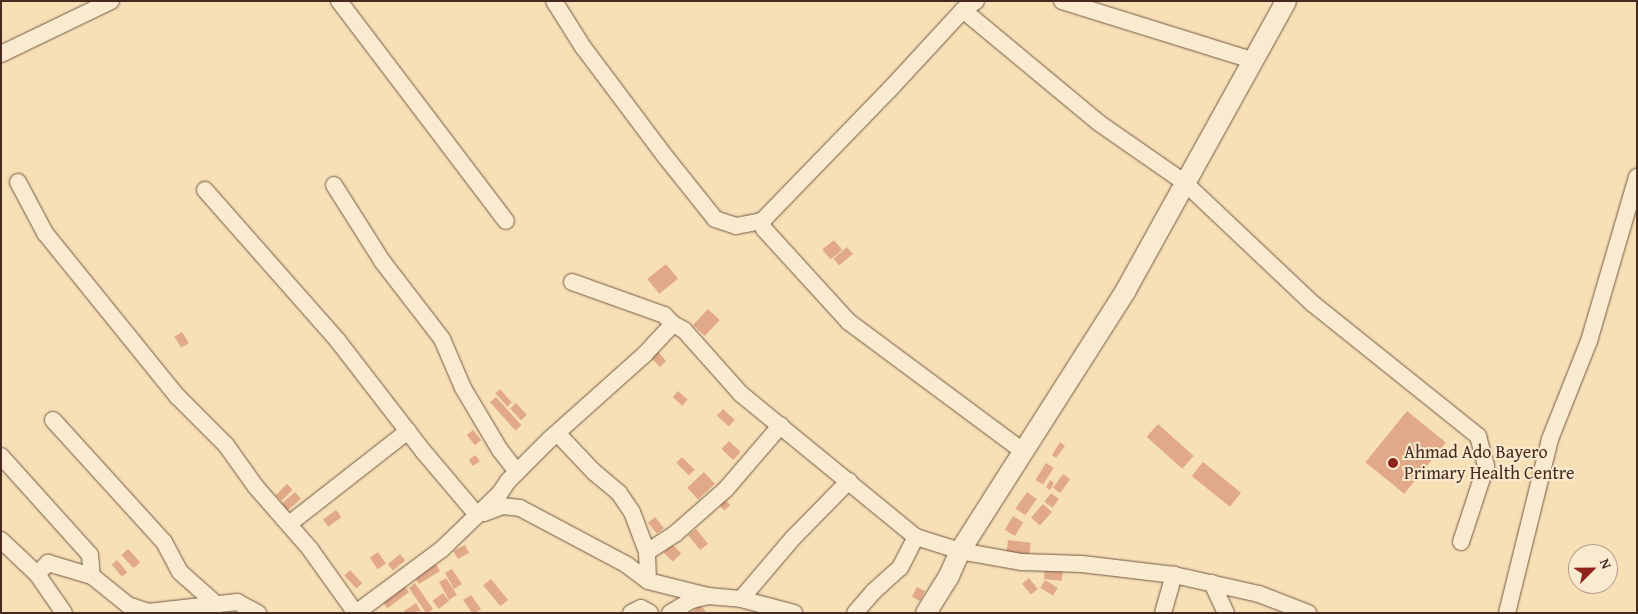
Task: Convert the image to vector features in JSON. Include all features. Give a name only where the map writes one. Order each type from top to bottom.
[{"type":"street","points":[[1,54],[111,1]]},
{"type":"street","points":[[339,1],[506,222]]},
{"type":"street","points":[[554,1],[582,47],[715,219],[736,226],[762,221],[970,6],[1099,122],[1184,182],[1312,303],[1478,436],[1486,466],[1461,542]]},
{"type":"street","points":[[1062,1],[1252,60]]},
{"type":"street","points":[[926,613],[949,576],[960,551],[1126,290],[1184,182],[1286,1]]},
{"type":"street","points":[[1507,613],[1550,439],[1589,341],[1637,177]]},
{"type":"street","points":[[18,182],[45,233],[177,396],[226,444],[256,488],[289,524],[356,612],[442,549],[500,493],[517,472],[557,433],[644,355],[674,324]]},
{"type":"street","points":[[334,185],[382,261],[442,339],[463,388],[500,450],[517,472]]},
{"type":"street","points":[[205,190],[338,341],[477,515]]},
{"type":"street","points":[[762,221],[764,229],[849,322],[1024,452]]},
{"type":"street","points":[[572,282],[664,314],[674,324],[684,330],[741,394],[916,537],[960,551],[1022,562],[1082,564],[1174,575],[1259,594],[1308,613]]},
{"type":"street","points":[[54,420],[164,542],[180,572],[215,603]]},
{"type":"street","points":[[647,552],[676,533],[726,488],[781,425]]},
{"type":"street","points":[[289,524],[408,431]]},
{"type":"street","points":[[557,433],[594,472],[619,493],[635,518],[647,552],[648,581]]},
{"type":"street","points":[[1,456],[90,555],[92,576]]},
{"type":"street","points":[[741,599],[793,538],[849,481]]},
{"type":"street","points":[[477,515],[502,506],[520,508],[614,558],[648,581],[708,596],[741,599],[794,613]]},
{"type":"street","points":[[856,613],[873,592],[900,568],[916,537]]},
{"type":"street","points":[[1,540],[37,574],[64,613]]},
{"type":"street","points":[[37,574],[48,563],[92,576],[128,605],[148,612],[237,602],[258,613]]},
{"type":"street","points":[[1163,613],[1174,575]]},
{"type":"street","points":[[1212,583],[1226,613]]},
{"type":"street","points":[[670,613],[692,600],[708,596]]},
{"type":"street","points":[[631,613],[641,608],[650,613]]},
{"type":"building","points":[[834,240],[842,250],[831,260],[822,249]]},
{"type":"building","points":[[847,247],[853,254],[839,266],[833,259]]},
{"type":"building","points":[[666,264],[678,279],[659,294],[647,279]]},
{"type":"building","points":[[708,309],[720,320],[705,336],[693,325]]},
{"type":"building","points":[[182,332],[189,343],[181,348],[174,337]]},
{"type":"building","points":[[656,349],[666,361],[660,367],[649,356]]},
{"type":"building","points":[[500,389],[512,403],[507,407],[495,393]]},
{"type":"building","points":[[678,391],[688,400],[682,406],[673,397]]},
{"type":"building","points":[[496,397],[521,425],[515,431],[490,402]]},
{"type":"building","points":[[516,403],[527,415],[521,420],[510,408]]},
{"type":"building","points":[[723,409],[735,420],[729,426],[717,416]]},
{"type":"building","points":[[1407,411],[1446,442],[1404,494],[1365,462]]},
{"type":"building","points":[[1158,424],[1194,456],[1182,469],[1147,437]]},
{"type":"building","points":[[473,430],[481,440],[475,445],[467,435]]},
{"type":"building","points":[[729,441],[741,452],[733,460],[721,449]]},
{"type":"building","points":[[1060,442],[1065,446],[1056,458],[1052,455]]},
{"type":"building","points":[[475,455],[480,461],[473,466],[469,460]]},
{"type":"building","points":[[682,457],[695,470],[689,475],[676,463]]},
{"type":"building","points":[[1203,462],[1241,493],[1230,507],[1192,476]]},
{"type":"building","points":[[1046,463],[1054,468],[1043,485],[1035,480]]},
{"type":"building","points":[[704,472],[715,484],[698,499],[687,488]]},
{"type":"building","points":[[1063,474],[1070,479],[1060,493],[1053,488]]},
{"type":"building","points":[[1050,480],[1054,483],[1050,490],[1046,487]]},
{"type":"building","points":[[287,484],[293,490],[281,501],[276,495]]},
{"type":"building","points":[[295,492],[301,499],[287,511],[281,504]]},
{"type":"building","points":[[1027,492],[1037,499],[1025,515],[1016,508]]},
{"type":"building","points":[[1051,493],[1059,499],[1052,508],[1044,502]]},
{"type":"building","points":[[723,497],[730,505],[724,511],[717,502]]},
{"type":"building","points":[[1043,504],[1052,512],[1040,525],[1031,517]]},
{"type":"building","points":[[336,510],[341,517],[328,527],[323,519]]},
{"type":"building","points":[[1013,516],[1023,522],[1015,536],[1005,530]]},
{"type":"building","points":[[655,517],[664,528],[657,534],[648,523]]},
{"type":"building","points":[[696,529],[708,544],[700,550],[688,535]]},
{"type":"building","points":[[1008,540],[1031,543],[1029,556],[1006,553]]},
{"type":"building","points":[[672,544],[681,553],[673,562],[664,552]]},
{"type":"building","points":[[465,545],[469,553],[458,559],[453,551]]},
{"type":"building","points":[[128,549],[140,562],[134,568],[121,555]]},
{"type":"building","points":[[378,552],[386,564],[378,569],[370,558]]},
{"type":"building","points":[[400,554],[405,560],[393,570],[388,564]]},
{"type":"building","points":[[117,560],[127,572],[122,577],[112,564]]},
{"type":"building","points":[[436,564],[440,571],[419,584],[414,576]]},
{"type":"building","points":[[1045,568],[1063,570],[1062,581],[1044,579]]},
{"type":"building","points":[[452,569],[462,584],[454,589],[445,573]]},
{"type":"building","points":[[350,570],[362,583],[356,589],[344,575]]},
{"type":"building","points":[[446,578],[457,595],[449,600],[439,582]]},
{"type":"building","points":[[1029,578],[1038,589],[1031,595],[1022,584]]},
{"type":"building","points":[[491,579],[508,600],[500,606],[483,585]]},
{"type":"building","points":[[1045,580],[1058,588],[1053,596],[1040,588]]},
{"type":"building","points":[[415,583],[433,609],[428,613],[426,613],[409,588]]},
{"type":"building","points":[[403,584],[409,592],[387,608],[381,600]]},
{"type":"building","points":[[917,587],[925,591],[920,601],[912,597]]},
{"type":"building","points":[[443,593],[449,601],[439,609],[433,601]]},
{"type":"building","points":[[471,595],[481,609],[476,613],[472,613],[463,600]]},
{"type":"building","points":[[416,603],[421,611],[405,613],[404,611]]},
{"type":"building","points":[[700,605],[707,613],[691,613]]},
{"type":"place","name":"Ahmad Ado Bayero Primary Health Centre","points":[[1393,463]]}]
